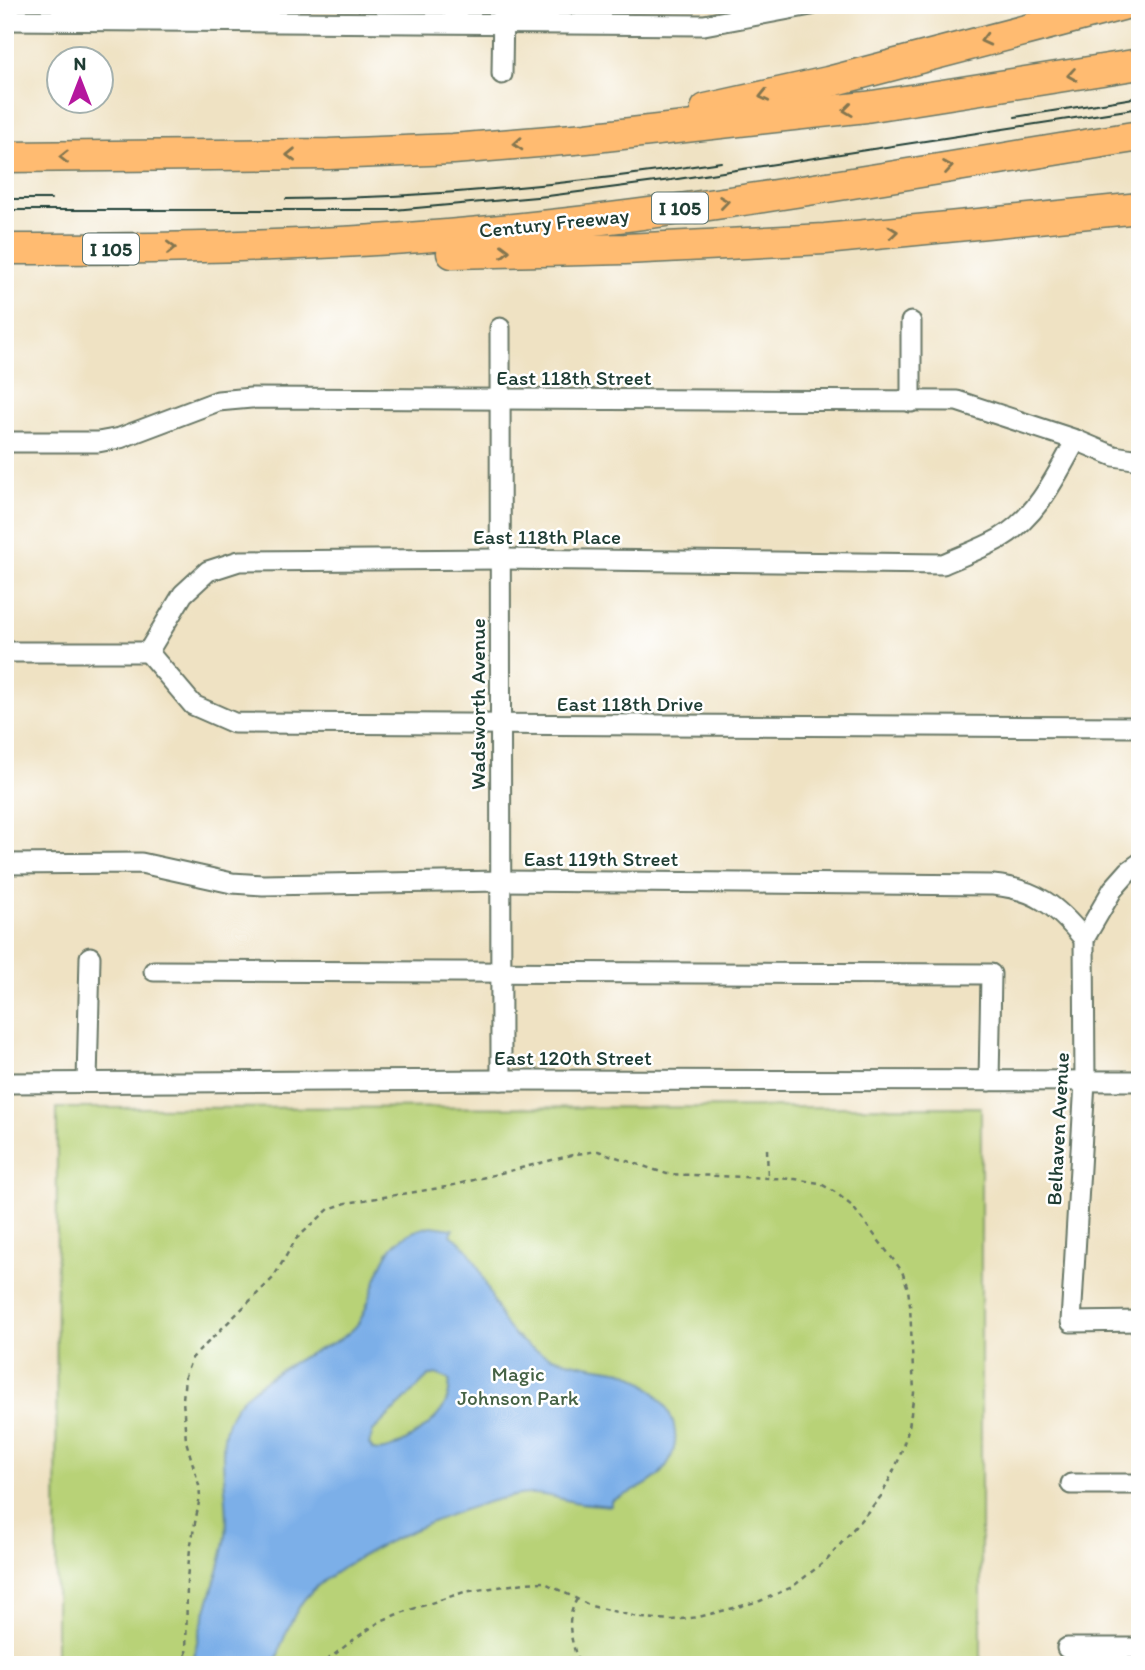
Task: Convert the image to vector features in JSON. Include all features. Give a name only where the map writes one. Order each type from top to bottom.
[{"type":"highway","points":[[586,138],[828,82],[1122,5]]},
{"type":"highway","points":[[5,157],[329,154],[453,149],[586,138],[866,107],[1140,64]]},
{"type":"highway","name":"Century Freeway","points":[[5,249],[217,248],[334,244],[449,235],[632,215],[1140,136]]},
{"type":"highway","points":[[217,248],[424,253],[625,249],[825,239],[1140,208]]},
{"type":"street","points":[[5,20],[503,15],[704,24],[811,5]]},
{"type":"street","points":[[502,74],[503,15]]},
{"type":"street","points":[[911,323],[911,402]]},
{"type":"street","name":"Wadsworth Avenue","points":[[500,328],[500,1080]]},
{"type":"street","name":"East 118th Street","points":[[5,442],[97,442],[120,438],[218,401],[251,398],[957,401],[1076,440],[1114,456],[1140,460]]},
{"type":"street","name":"East 118th Place","points":[[148,652],[183,594],[208,571],[239,561],[500,559],[943,564],[1000,539],[1021,522],[1040,502],[1076,440]]},
{"type":"street","points":[[5,652],[148,652]]},
{"type":"street","name":"East 118th Drive","points":[[148,652],[193,705],[234,723],[1140,727]]},
{"type":"street","name":"East 119th Street","points":[[5,864],[141,863],[232,883],[262,885],[500,881],[1006,886],[1018,887],[1043,900],[1066,916],[1084,939]]},
{"type":"street","points":[[1084,939],[1113,889],[1140,863]]},
{"type":"street","name":"Belhaven Avenue","points":[[1084,939],[1085,1082],[1071,1322],[1140,1321]]},
{"type":"street","points":[[87,1082],[90,957]]},
{"type":"street","points":[[154,971],[991,974],[989,1081]]},
{"type":"street","name":"East 120th Street","points":[[5,1083],[500,1080],[1140,1081]]},
{"type":"street","points":[[1071,1484],[1140,1484]]},
{"type":"street","points":[[1067,1648],[1140,1648]]},
{"type":"path","points":[[767,1149],[768,1178]]},
{"type":"path","points":[[186,1665],[187,1579],[200,1497],[186,1441],[184,1376],[192,1358],[273,1278],[296,1239],[328,1209],[346,1203],[446,1187],[576,1153],[598,1151],[667,1174],[819,1183],[852,1206],[902,1271],[910,1305],[914,1393],[909,1427],[899,1459],[882,1495],[854,1530],[827,1560],[792,1587],[727,1611],[672,1620],[611,1612],[591,1606],[543,1582],[464,1592],[434,1600],[381,1621],[321,1665]]},
{"type":"path","points":[[577,1599],[570,1612],[569,1622],[579,1665]]},
{"type":"green space","name":"Magic Johnson Park","points":[[981,1107],[981,1665],[56,1665],[57,1108]]},
{"type":"water","points":[[431,1226],[453,1229],[451,1235],[473,1258],[503,1321],[526,1345],[541,1353],[573,1363],[623,1371],[651,1389],[662,1401],[675,1430],[675,1445],[670,1460],[654,1479],[611,1501],[611,1506],[532,1494],[508,1497],[478,1505],[410,1532],[345,1566],[320,1584],[299,1608],[275,1665],[193,1665],[199,1632],[219,1568],[226,1535],[223,1445],[233,1412],[244,1397],[271,1376],[350,1332],[361,1320],[389,1251],[416,1230]],"holes":[[[436,1374],[449,1379],[446,1403],[437,1417],[400,1444],[373,1450],[369,1444],[373,1431],[429,1376]]]},
{"type":"tram line","points":[[1015,117],[1140,97]]},
{"type":"tram line","points":[[5,210],[394,210],[548,196],[671,180],[1140,108]]},
{"type":"tram line","points":[[286,199],[395,196],[504,188],[721,162]]},
{"type":"tram line","points":[[5,199],[51,199]]}]
